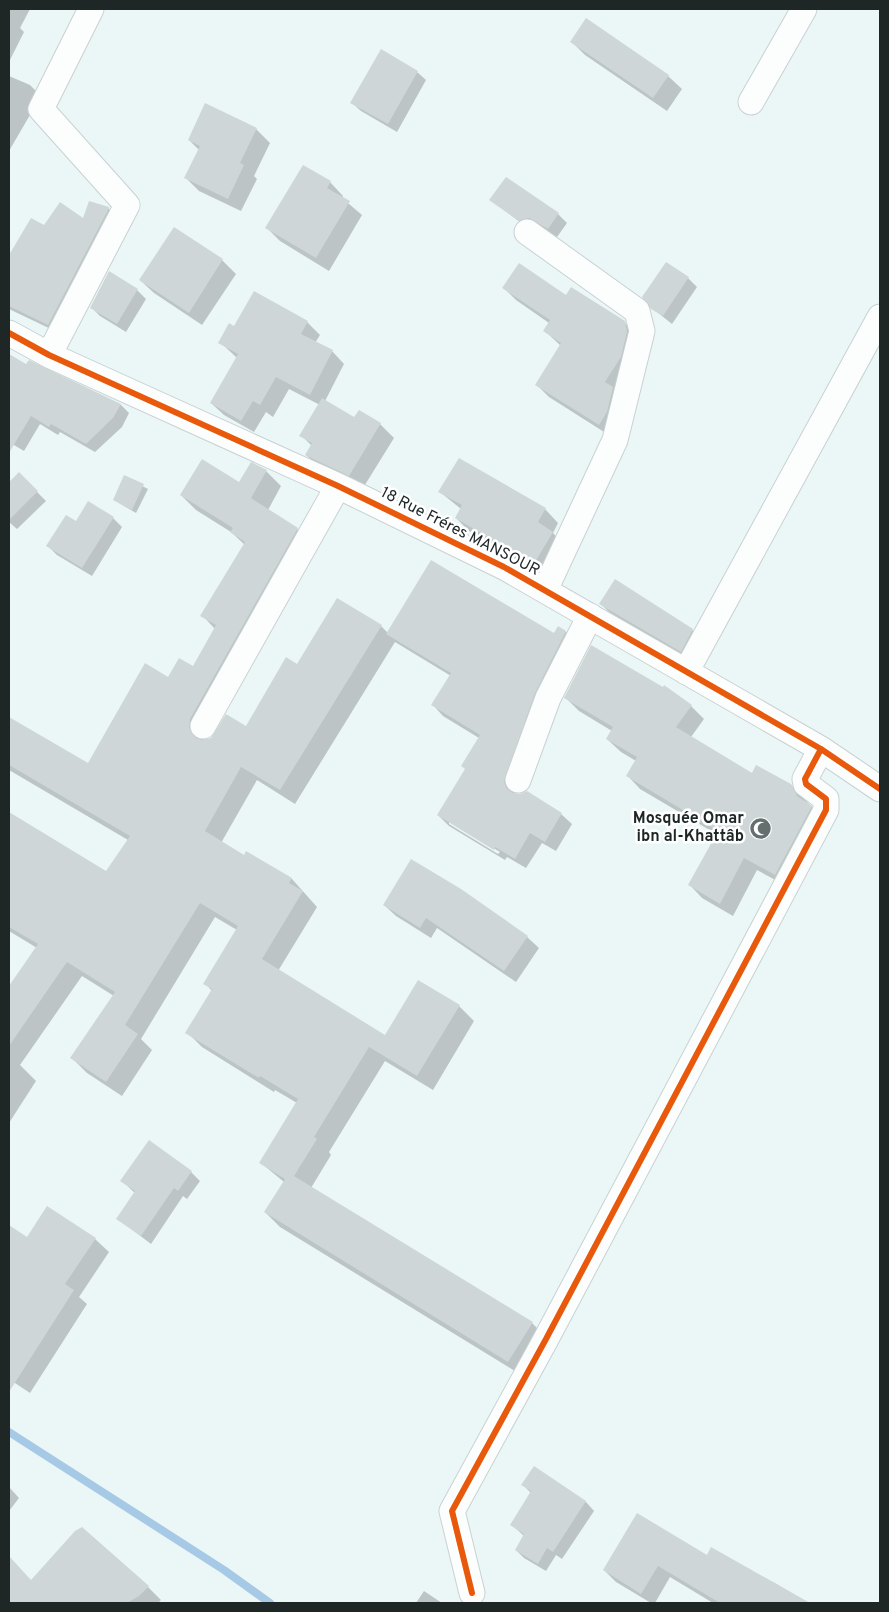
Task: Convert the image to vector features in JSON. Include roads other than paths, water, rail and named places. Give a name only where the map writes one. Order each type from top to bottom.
[{"type":"street","points":[[751,102],[804,9]]},
{"type":"street","points":[[49,355],[127,205],[41,109],[85,11]]},
{"type":"street","points":[[527,232],[637,311],[642,331],[615,440],[545,590]]},
{"type":"street","points":[[686,672],[880,317]]},
{"type":"street","name":"18 Rue Fréres MANSOUR","points":[[9,333],[49,355],[338,486],[504,567],[821,749],[880,789]]},
{"type":"street","points":[[203,726],[338,486]]},
{"type":"street","points":[[518,780],[548,698],[590,616]]},
{"type":"street","points":[[472,1593],[452,1511],[546,1340],[826,810],[826,799],[806,784],[805,779],[821,749]]},
{"type":"waterway","points":[[9,1432],[224,1570],[270,1603]]},
{"type":"place","name":"Mosquée Omar ibn al-Khattâb","points":[[760,828]]}]
